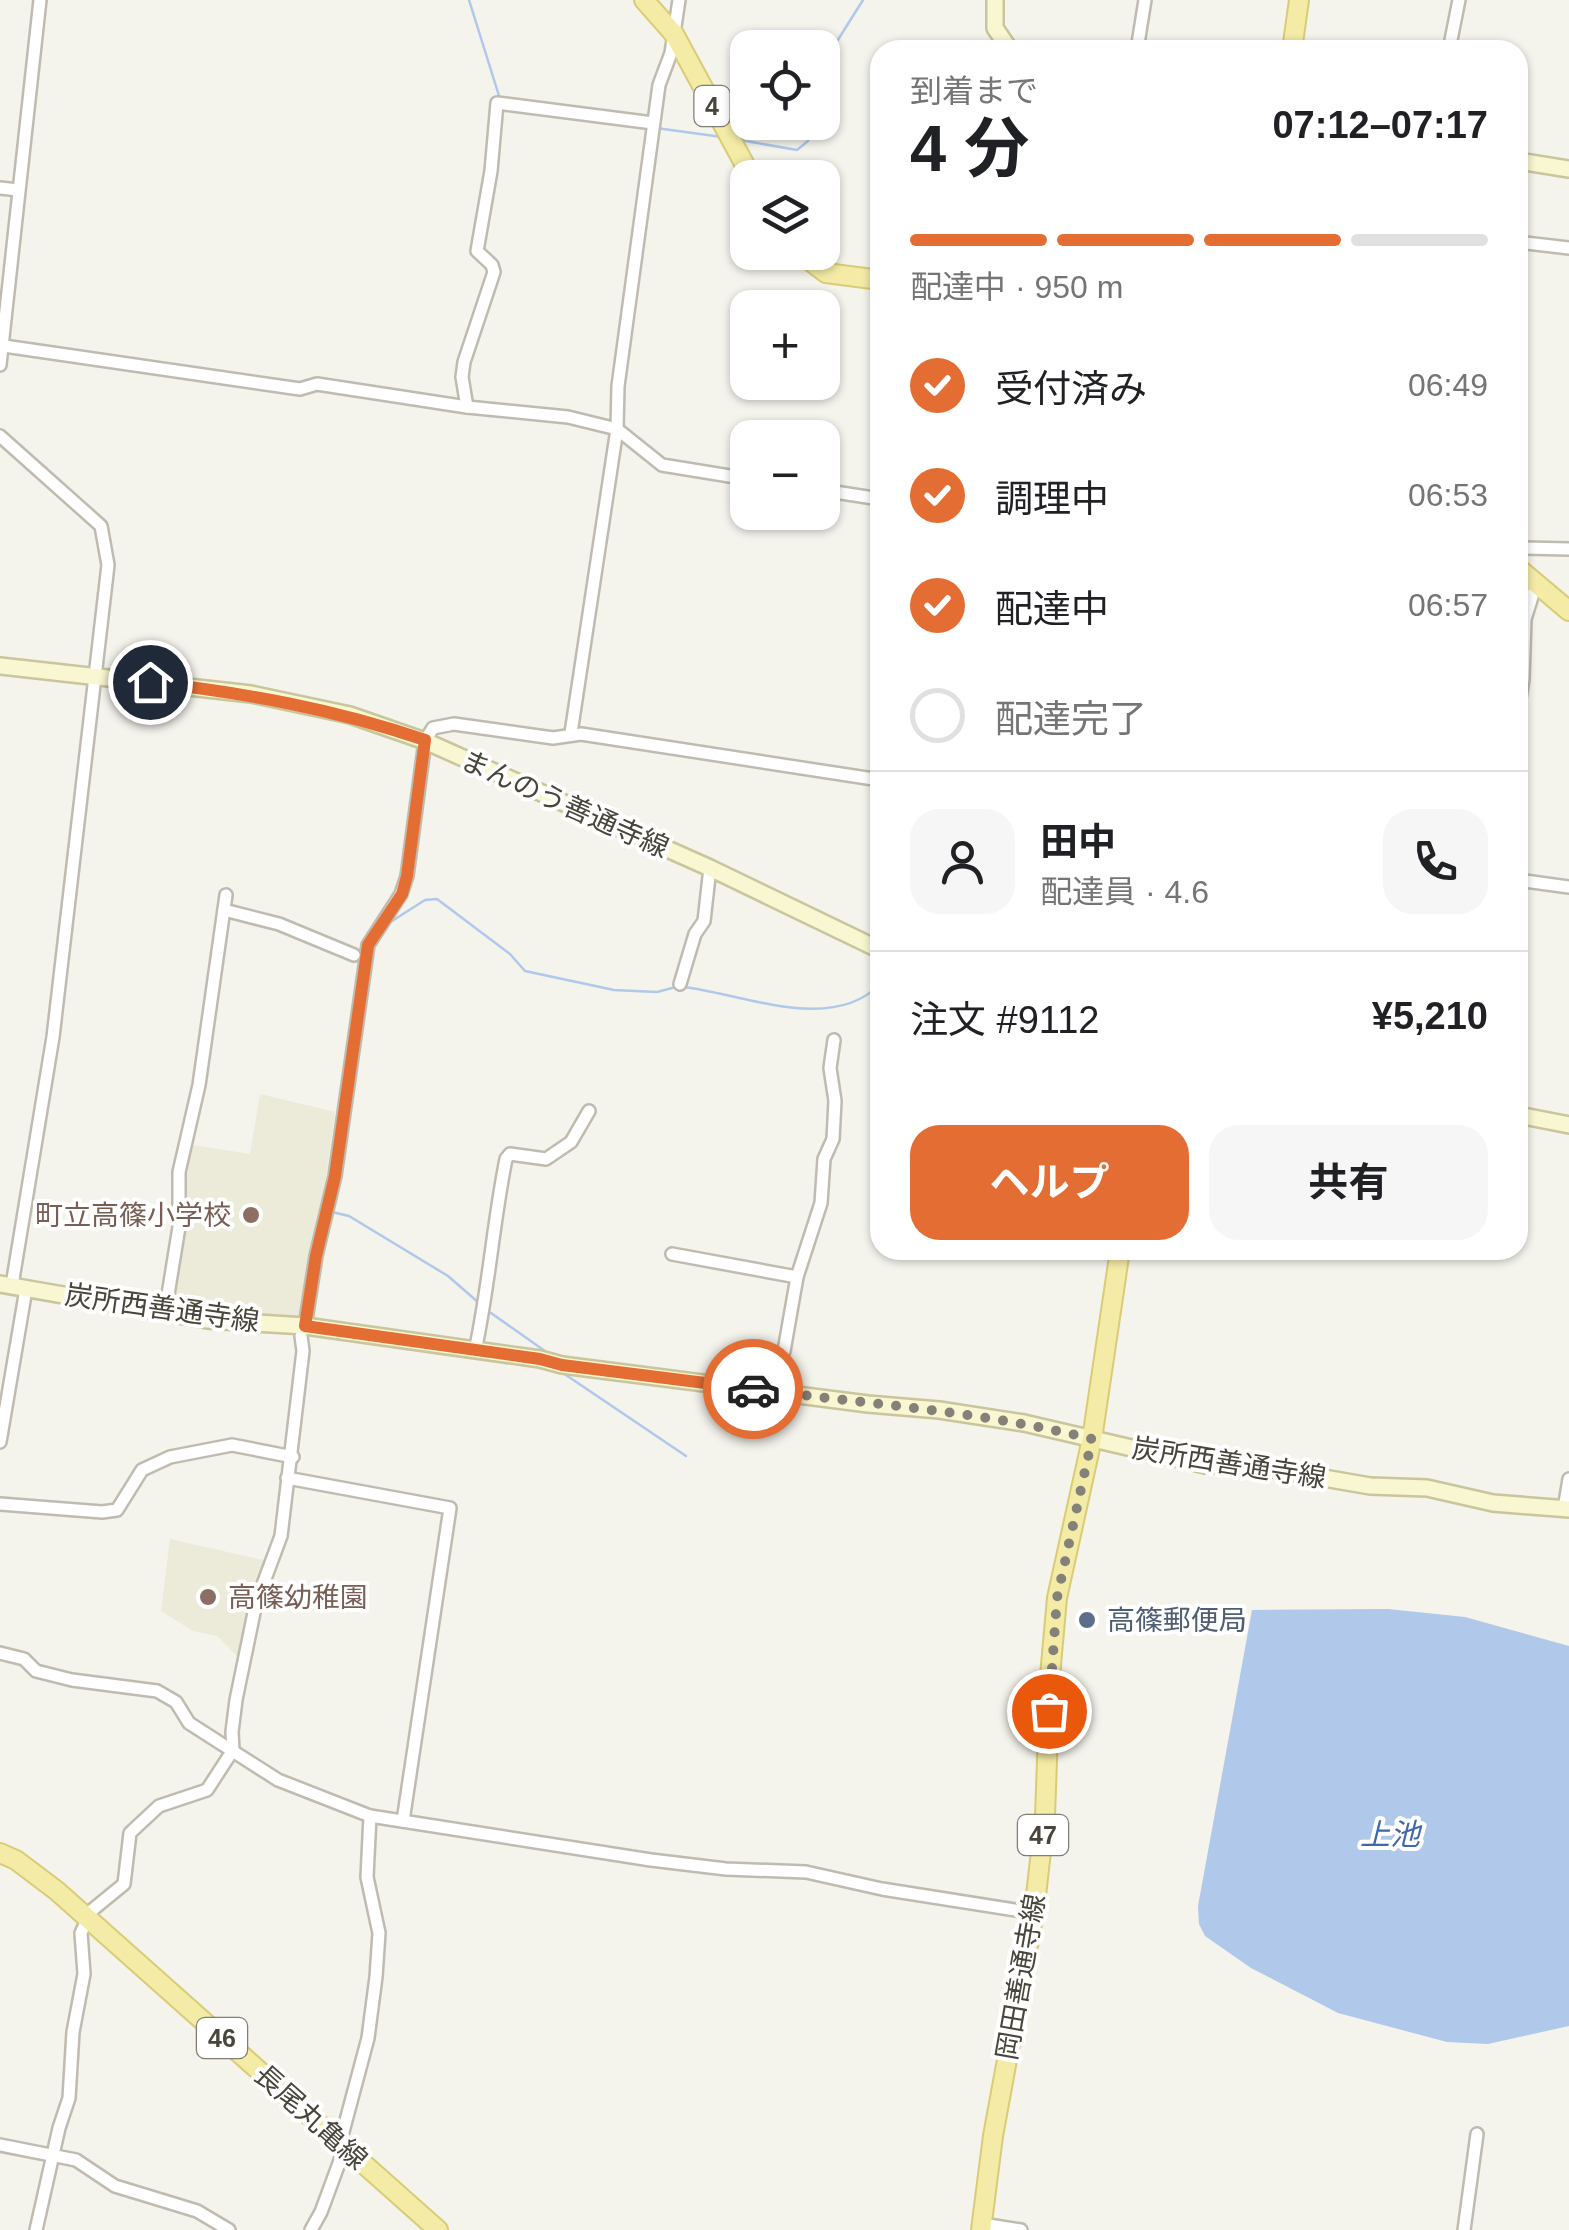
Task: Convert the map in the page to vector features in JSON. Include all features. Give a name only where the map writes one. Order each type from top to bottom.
[{"type":"main road","name":"4","points":[[644,0],[674,34],[742,160]]},
{"type":"main road","points":[[995,0],[995,28],[1003,40]]},
{"type":"main road","points":[[1293,40],[1299,0]]},
{"type":"main road","points":[[1528,163],[1569,169]]},
{"type":"main road","points":[[822,270],[870,279]]},
{"type":"main road","points":[[1528,577],[1569,611]]},
{"type":"main road","name":"まんのう善通寺線","points":[[0,666],[251,694],[350,715],[425,740],[710,868],[870,945]]},
{"type":"main road","points":[[1528,1117],[1569,1125]]},
{"type":"main road","name":"岡田善通寺線","points":[[982,2227],[993,2136],[1034,1913],[1045,1816],[1057,1598],[1092,1439],[1119,1260]]},
{"type":"main road","name":"炭所西善通寺線","points":[[12,1288],[207,1320],[939,1410],[1024,1423],[1205,1464],[1249,1466],[1370,1486],[1427,1488],[1493,1504],[1567,1509]]},
{"type":"main road","name":"長尾丸亀線","points":[[0,1853],[30,1870],[87,1918],[438,2230]]},
{"type":"street","points":[[0,365],[40,0]]},
{"type":"street","points":[[571,733],[617,429],[618,386],[658,85],[671,53],[678,0]]},
{"type":"street","points":[[1139,40],[1145,0]]},
{"type":"street","points":[[1451,40],[1459,0]]},
{"type":"street","points":[[467,406],[464,362],[494,272],[477,251],[491,171],[496,103],[653,123]]},
{"type":"street","points":[[0,188],[18,190]]},
{"type":"street","points":[[1528,243],[1569,248]]},
{"type":"street","points":[[4,346],[300,389],[317,384],[568,417],[617,429],[662,465],[730,476]]},
{"type":"street","points":[[0,436],[101,526],[108,565],[55,1019],[12,1288],[0,1442]]},
{"type":"street","points":[[840,493],[870,497]]},
{"type":"street","points":[[1528,548],[1569,548]]},
{"type":"street","points":[[1528,610],[1536,584]]},
{"type":"street","points":[[36,2230],[69,2098],[73,2032],[84,1974],[81,1932],[87,1918],[124,1884],[130,1834],[142,1819],[158,1806],[207,1790],[233,1750],[232,1732],[256,1603],[281,1536],[293,1457],[303,1331],[335,1176],[368,945],[402,894],[425,740],[433,728],[444,724],[554,738],[571,733],[870,778]]},
{"type":"street","points":[[680,984],[695,934],[704,922],[710,868]]},
{"type":"street","points":[[1528,881],[1569,887]]},
{"type":"street","points":[[165,1313],[179,1227],[179,1172],[199,1085],[226,895]]},
{"type":"street","points":[[224,910],[279,924],[354,955]]},
{"type":"street","points":[[768,1391],[784,1351],[796,1278],[816,1225],[824,1158],[834,1140],[835,1101],[830,1068],[834,1040]]},
{"type":"street","points":[[475,1350],[488,1294],[495,1214],[506,1159],[510,1154],[546,1160],[570,1142],[590,1111]]},
{"type":"street","points":[[672,1254],[796,1278]]},
{"type":"street","points":[[0,1504],[117,1510],[142,1470],[170,1458],[232,1446],[293,1457]]},
{"type":"street","points":[[287,1478],[450,1508],[404,1821]]},
{"type":"street","points":[[1567,1509],[1569,1479]]},
{"type":"street","points":[[0,1653],[24,1659],[36,1671],[72,1680],[157,1690],[176,1702],[189,1723],[278,1780],[370,1816],[666,1862],[806,1872],[1034,1913]]},
{"type":"street","points":[[311,2230],[321,2212],[343,2145],[368,2038],[380,1933],[367,1877],[370,1816]]},
{"type":"street","points":[[1464,2230],[1477,2134]]},
{"type":"street","points":[[0,2146],[76,2160],[115,2186],[196,2212],[229,2230]]},
{"type":"street","points":[[982,2227],[1022,2230]]},
{"type":"shaded area","name":"町立高篠小学校","points":[[260,1094],[335,1112],[322,1207],[299,1321],[168,1307],[184,1172],[192,1145],[250,1154]]},
{"type":"shaded area","name":"高篠幼稚園","points":[[170,1539],[267,1561],[246,1617],[239,1658],[217,1636],[193,1631],[161,1611]]},
{"type":"water","name":"上池","points":[[1388,1609],[1465,1617],[1569,1646],[1569,2026],[1488,2044],[1447,2042],[1338,2013],[1251,1968],[1205,1936],[1199,1924],[1198,1906],[1252,1610]]},
{"type":"waterway","points":[[469,0],[500,99]]},
{"type":"waterway","points":[[840,36],[863,0]]},
{"type":"waterway","points":[[656,128],[722,137]]},
{"type":"waterway","points":[[740,140],[797,150],[808,140]]},
{"type":"waterway","points":[[392,921],[425,900],[437,899],[510,954],[525,971],[614,990],[657,992],[676,987]]},
{"type":"waterway","points":[[364,942],[373,927]]},
{"type":"waterway","points":[[684,987],[812,1009],[837,1007],[870,992]]},
{"type":"waterway","points":[[329,1179],[341,1098]]},
{"type":"waterway","points":[[332,1212],[349,1216],[448,1276],[479,1303]]},
{"type":"waterway","points":[[491,1313],[545,1351]]},
{"type":"waterway","points":[[563,1373],[686,1456]]},
{"type":"way so far","points":[[753,1389],[939,1410],[1024,1423],[1092,1439],[1057,1598],[1049,1711]]},
{"type":"place","name":"町立高篠小学校","points":[[251,1215]]},
{"type":"place","name":"高篠幼稚園","points":[[208,1597]]},
{"type":"place","name":"高篠郵便局","points":[[1087,1620]]},
{"type":"route","points":[[150,682],[251,694],[350,715],[425,740],[407,876],[402,894],[368,945],[363,969],[335,1176],[305,1326],[753,1389]]}]
